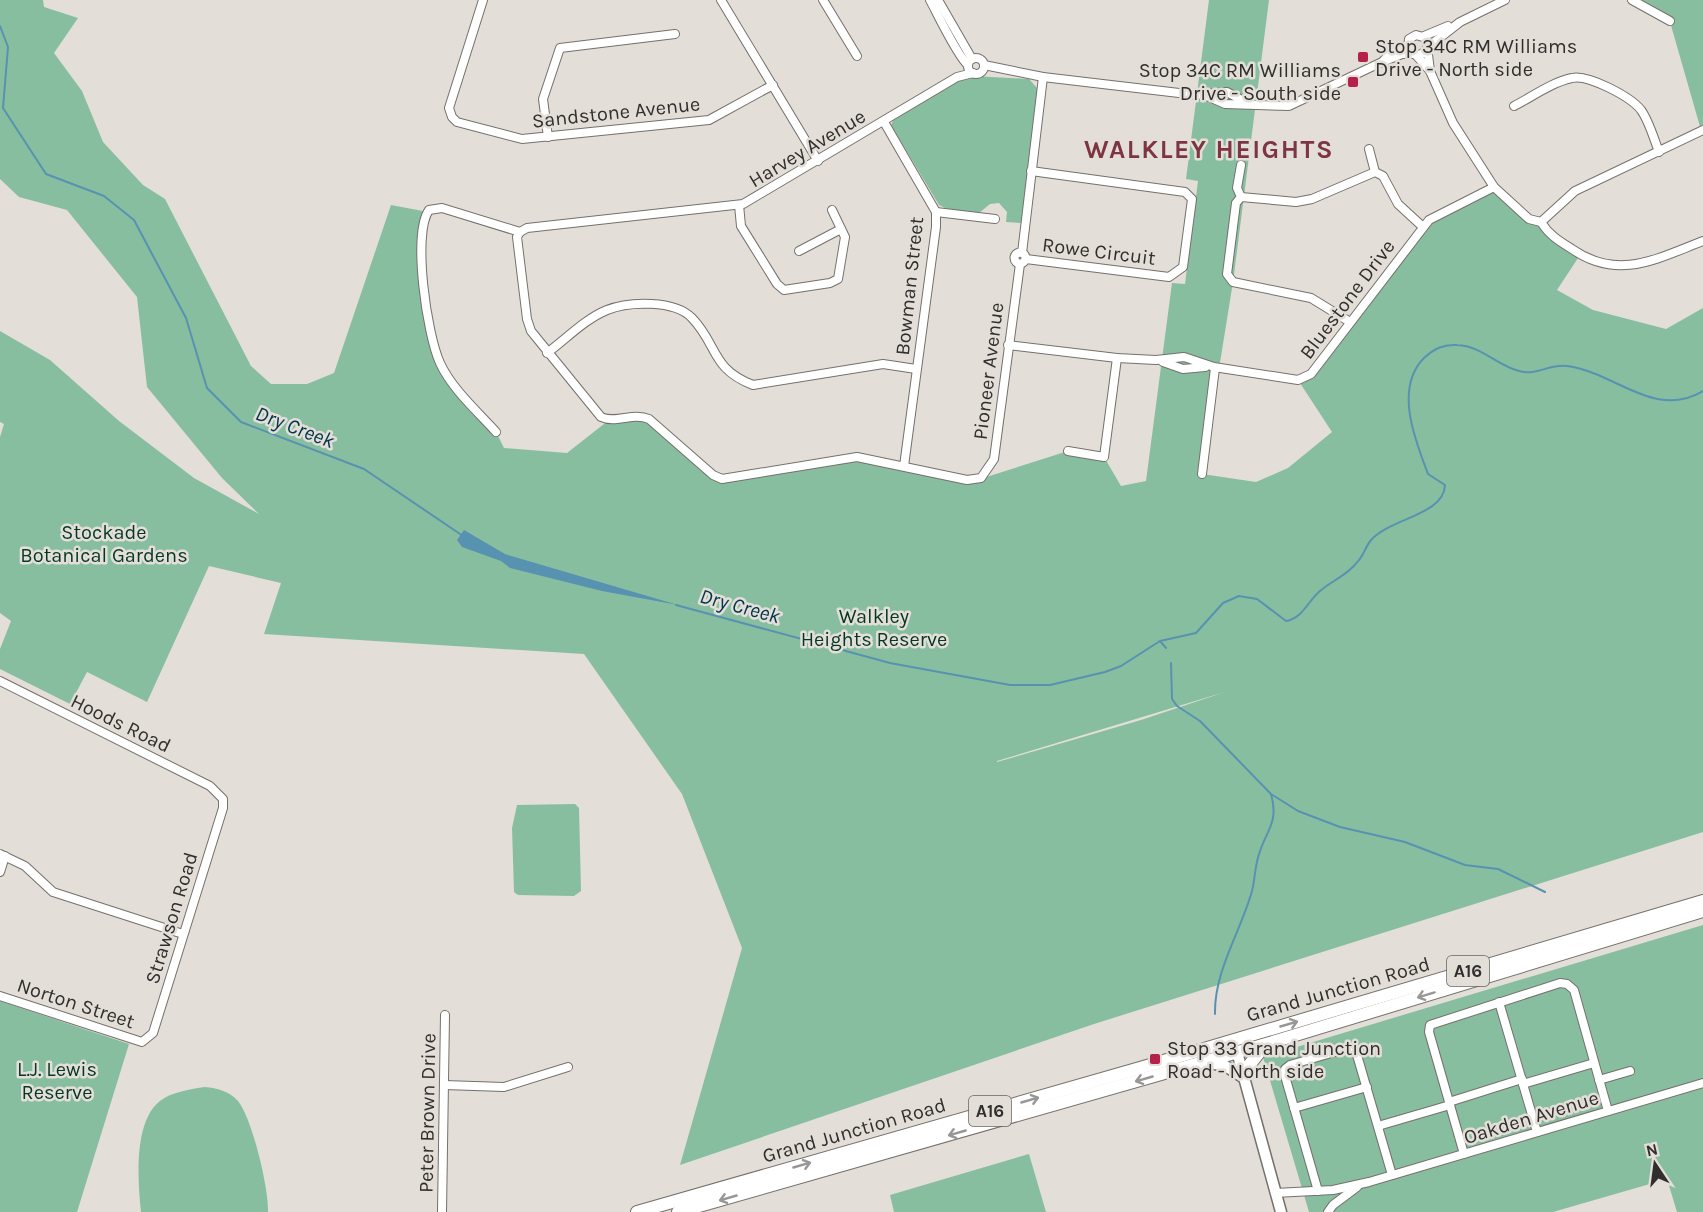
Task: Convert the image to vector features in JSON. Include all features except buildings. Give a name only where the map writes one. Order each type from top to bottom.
[{"type":"highway","name":"Grand Junction Road","points":[[637,1212],[1235,1046],[1703,901]]},
{"type":"highway","name":"Grand Junction Road","points":[[678,1212],[1201,1063],[1235,1046],[1266,1044],[1703,911]]},
{"type":"highway","points":[[1243,1075],[1266,1044]]},
{"type":"main road","points":[[1235,1046],[1281,1212]]},
{"type":"main road","points":[[1201,1063],[1224,1065],[1243,1075]]},
{"type":"street","name":"Sandstone Avenue","points":[[483,0],[449,108],[452,117],[457,122],[522,139],[710,120],[773,85]]},
{"type":"street","points":[[721,0],[819,161]]},
{"type":"street","points":[[823,0],[857,56]]},
{"type":"street","points":[[930,0],[962,60],[972,67],[984,65],[1043,77],[1206,96],[1225,104],[1289,106],[1382,62],[1402,54],[1415,54],[1427,49],[1460,22]]},
{"type":"street","points":[[938,0],[972,67]]},
{"type":"street","points":[[1382,62],[1393,51],[1408,45],[1414,35],[1424,36],[1460,22],[1505,0]]},
{"type":"street","points":[[1632,0],[1670,21]]},
{"type":"street","points":[[548,137],[543,99],[560,48],[675,34]]},
{"type":"street","points":[[1424,36],[1430,71]]},
{"type":"street","points":[[1408,45],[1430,71],[1464,143],[1494,187],[1529,219],[1541,222],[1549,234],[1589,261],[1612,266],[1637,265],[1703,241]]},
{"type":"street","points":[[972,67],[980,59],[984,65]]},
{"type":"street","name":"Harvey Avenue","points":[[520,232],[527,228],[739,205],[754,199],[819,161],[972,67],[1015,73]]},
{"type":"street","name":"Pioneer Avenue","points":[[904,466],[967,480],[981,478],[994,459],[1008,345],[1022,258],[1043,77]]},
{"type":"street","points":[[1514,106],[1563,80],[1575,77],[1587,78],[1631,100],[1642,111],[1659,152]]},
{"type":"street","name":"Bowman Street","points":[[884,122],[936,212],[936,227],[904,466]]},
{"type":"street","points":[[1541,222],[1575,191],[1659,152],[1701,129]]},
{"type":"street","points":[[1369,149],[1375,172],[1383,176],[1398,204],[1423,227]]},
{"type":"street","points":[[1241,165],[1238,188],[1241,197]]},
{"type":"street","name":"Rowe Circuit","points":[[1022,258],[1169,277],[1183,267],[1192,199],[1185,192],[1031,171]]},
{"type":"street","points":[[1241,197],[1296,202],[1312,199],[1375,172]]},
{"type":"street","name":"Bluestone Drive","points":[[1008,345],[1117,358],[1156,360],[1184,357],[1212,367],[1298,380],[1311,374],[1429,220],[1494,187]]},
{"type":"street","points":[[1241,197],[1236,203],[1227,274],[1233,282],[1311,298],[1350,322]]},
{"type":"street","points":[[739,205],[741,226],[777,284],[784,290],[830,283],[838,279],[845,237],[832,210]]},
{"type":"street","points":[[496,432],[448,377],[440,363],[428,320],[423,281],[423,218],[429,210],[442,208],[520,232],[517,237],[527,319],[534,337],[601,417],[609,420],[641,416],[649,418],[718,478],[857,457],[904,466]]},
{"type":"street","points":[[936,212],[995,219]]},
{"type":"street","points":[[799,251],[841,229]]},
{"type":"street","points":[[547,353],[590,320],[609,309],[655,303],[675,307],[692,317],[723,367],[735,378],[753,385],[883,364],[916,369]]},
{"type":"street","points":[[1068,451],[1104,457],[1117,358]]},
{"type":"street","points":[[1202,474],[1212,367]]},
{"type":"street","name":"Hoods Road","points":[[0,681],[210,786],[223,799]]},
{"type":"street","name":"Strawson Road","points":[[142,1042],[153,1033],[223,808],[223,799]]},
{"type":"street","points":[[0,873],[3,855],[25,866],[53,892],[183,934]]},
{"type":"street","points":[[1464,1154],[1429,1032],[1430,1025],[1560,983],[1567,984],[1574,990],[1608,1111]]},
{"type":"street","name":"Norton Street","points":[[0,996],[142,1042]]},
{"type":"street","points":[[1499,1002],[1537,1132]]},
{"type":"street","name":"Peter Brown Drive","points":[[442,1212],[445,1015]]},
{"type":"street","points":[[1318,1191],[1294,1108],[1286,1070],[1290,1065],[1334,1052],[1352,1049],[1357,1054],[1392,1175]]},
{"type":"street","points":[[1378,1126],[1449,1103],[1594,1063]]},
{"type":"street","points":[[444,1085],[504,1087],[568,1067]]},
{"type":"street","points":[[1599,1080],[1630,1071]]},
{"type":"street","name":"Oakden Avenue","points":[[1369,1182],[1703,1083]]},
{"type":"street","points":[[1294,1108],[1366,1087]]},
{"type":"street","points":[[1275,1193],[1318,1191],[1369,1182]]},
{"type":"street","points":[[1328,1212],[1352,1189],[1369,1182]]},
{"type":"green space","points":[[0,0],[43,0],[44,7],[78,18],[54,53],[82,91],[103,142],[143,185],[165,199],[251,366],[271,384],[307,384],[334,373],[391,205],[428,212],[423,251],[426,310],[448,377],[496,432],[504,448],[567,453],[609,420],[646,417],[718,477],[857,457],[977,480],[1068,451],[1104,457],[1121,486],[1146,481],[1172,283],[1185,284],[1198,181],[1186,179],[1209,0],[1269,0],[1233,282],[1202,474],[1256,482],[1288,468],[1332,432],[1298,380],[1311,374],[1429,220],[1494,187],[1580,255],[1557,290],[1593,310],[1666,329],[1703,308],[1703,832],[1094,1024],[680,1165],[742,948],[682,794],[584,654],[264,634],[281,583],[209,566],[147,702],[87,672],[70,704],[0,669],[0,649],[11,621],[0,613],[0,437],[4,424],[0,422],[0,331],[50,360],[119,421],[194,478],[259,514],[222,478],[147,387],[137,297],[67,210],[19,197],[0,179]],"holes":[[[1225,692],[1141,720],[997,762]]]},
{"type":"green space","points":[[1628,0],[1703,0],[1703,137],[1670,22]]},
{"type":"green space","points":[[974,76],[1029,79],[1038,89],[1021,223],[1006,222],[1007,212],[999,203],[990,204],[979,213],[947,209],[939,205],[891,125],[894,118],[958,79]]},
{"type":"green space","points":[[575,804],[579,808],[581,891],[574,896],[518,895],[514,892],[512,828],[517,805]]},
{"type":"green space","points":[[1703,925],[1703,1212],[1677,1212],[1667,1179],[1553,1212],[1309,1212],[1263,1057]]},
{"type":"green space","name":"L.J. Lewis Reserve","points":[[0,1001],[129,1044],[77,1212],[0,1212]]},
{"type":"green space","points":[[205,1087],[227,1092],[238,1101],[243,1110],[259,1154],[266,1187],[268,1212],[141,1212],[139,1153],[145,1123],[151,1111],[160,1101],[170,1095]]},
{"type":"green space","points":[[1029,1154],[1046,1212],[894,1212],[890,1195]]},
{"type":"water","points":[[464,530],[505,554],[678,605],[602,591],[510,568],[501,561],[462,547],[457,540]]},
{"type":"waterway","name":"Dry Creek","points":[[0,26],[8,47],[3,108],[46,174],[104,196],[134,220],[186,318],[207,388],[241,422],[364,469],[463,536]]},
{"type":"waterway","name":"Dry Creek","points":[[676,605],[890,663],[1010,685],[1050,685],[1105,672],[1121,666],[1160,641],[1196,633],[1223,603],[1239,596],[1257,599],[1286,621],[1292,620],[1320,591],[1355,565],[1371,540],[1391,526],[1436,503],[1445,485],[1428,474],[1413,430],[1409,399],[1410,384],[1415,370],[1424,358],[1439,348],[1447,345],[1466,346],[1482,352],[1503,365],[1525,372],[1560,366],[1585,370],[1652,398],[1685,399],[1703,391]]},
{"type":"waterway","points":[[1160,641],[1166,648]]},
{"type":"waterway","points":[[1171,663],[1172,699],[1177,706],[1200,721],[1271,794],[1273,804],[1273,819],[1262,845],[1252,891],[1223,967],[1215,1014]]},
{"type":"waterway","points":[[1271,794],[1298,811],[1340,827],[1405,842],[1465,865],[1498,869],[1545,892]]},
{"type":"place","name":"Stop 34C RM Williams Drive - North side","points":[[1363,57]]},
{"type":"place","name":"Stop 34C RM Williams Drive - South side","points":[[1353,82]]},
{"type":"place","name":"Stop 33 Grand Junction Road - North side","points":[[1155,1059]]},
{"type":"district","name":"WALKLEY HEIGHTS","points":[[1209,149]]},
{"type":"park label","name":"Stockade Botanical Gardens","points":[[104,544]]},
{"type":"park label","name":"Walkley Heights Reserve","points":[[874,628]]}]
